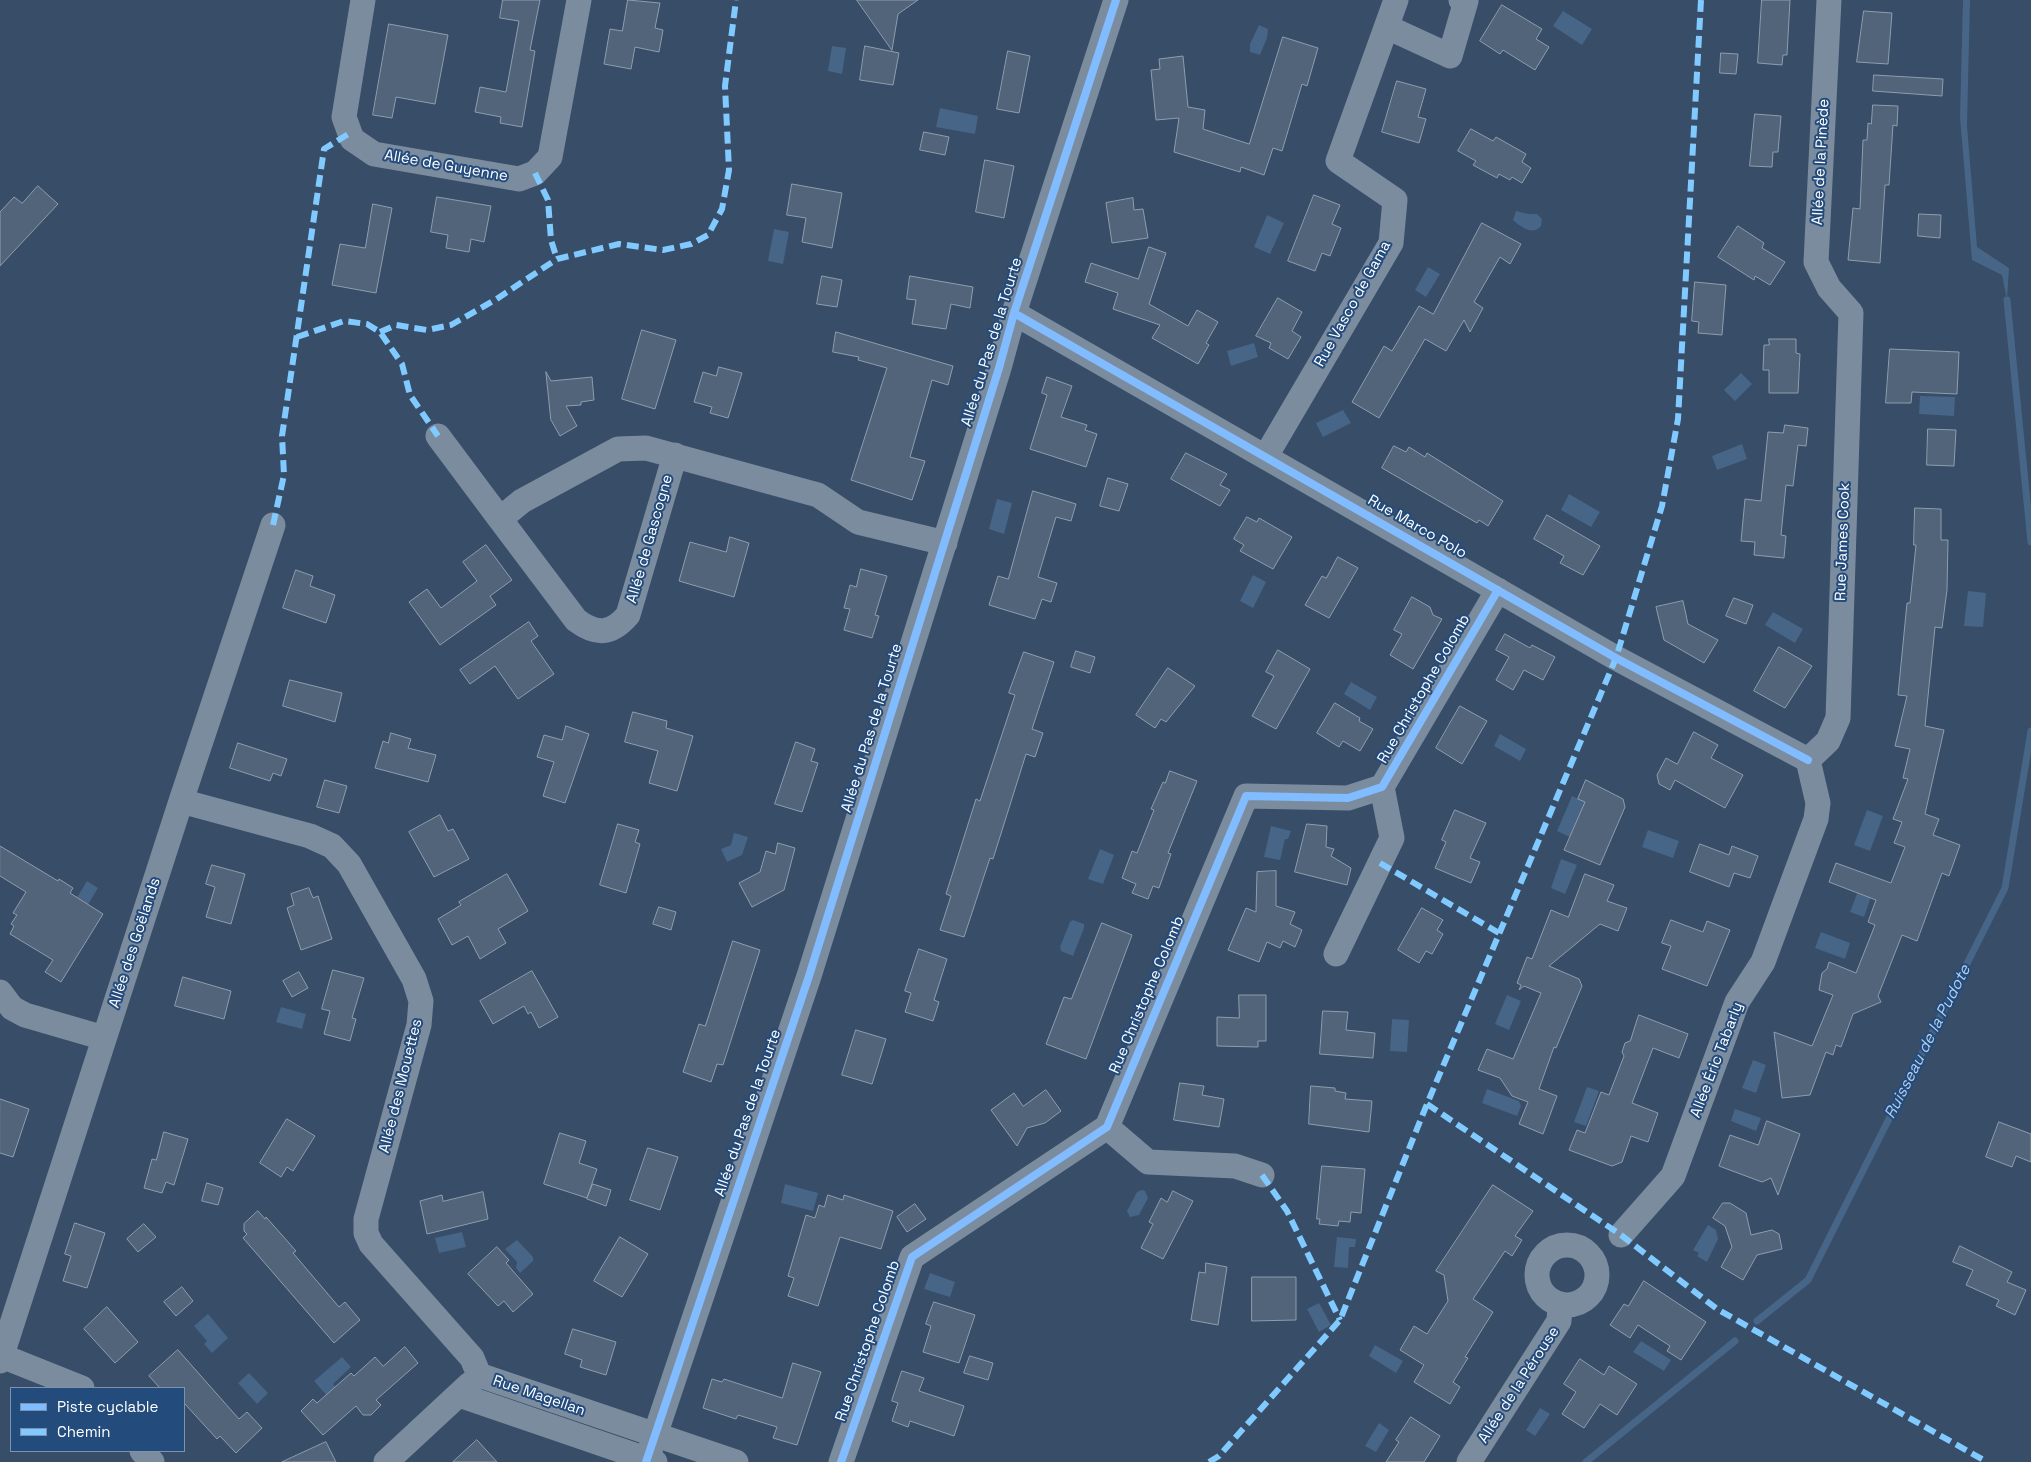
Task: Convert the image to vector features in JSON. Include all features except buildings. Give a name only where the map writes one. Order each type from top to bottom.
[{"type":"street","name":"Allée de Guyenne","points":[[364,0],[344,118],[352,139],[374,154],[519,179],[536,173],[550,157],[578,0]]},
{"type":"street","name":"Allée du Pas de la Tourte","points":[[650,1461],[655,1436],[809,976],[945,543],[1014,313],[1116,0]]},
{"type":"street","name":"Rue Vasco de Gama","points":[[1266,456],[1391,242],[1395,200],[1338,161],[1396,0]]},
{"type":"street","points":[[1387,26],[1450,56],[1466,2],[1461,0]]},
{"type":"street","name":"Allée de la Pinède","points":[[1829,0],[1816,262],[1829,288],[1851,313]]},
{"type":"street","name":"Rue Marco Polo","points":[[1014,313],[1616,658],[1808,760]]},
{"type":"street","name":"Rue James Cook","points":[[1808,760],[1828,741],[1838,718],[1851,313]]},
{"type":"street","name":"Allée de Gascogne","points":[[438,436],[576,620],[588,629],[605,631],[618,627],[628,615],[675,455]]},
{"type":"street","name":"Allée de Gascogne","points":[[500,518],[522,501],[618,449],[646,448],[818,495],[858,522],[945,543]]},
{"type":"street","name":"Allée des Goëlands","points":[[1,1359],[181,801],[273,525]]},
{"type":"street","name":"Rue Christophe Colomb","points":[[841,1462],[912,1257],[1107,1127],[1246,796],[1348,798],[1382,787],[1498,590]]},
{"type":"street","name":"Allée Éric Tabarly","points":[[1621,1235],[1673,1176],[1737,1002],[1763,962],[1816,819],[1818,803],[1808,760]]},
{"type":"street","name":"Rue Christophe Colomb","points":[[1336,954],[1392,838],[1382,787]]},
{"type":"street","name":"Allée des Mouettes","points":[[181,801],[310,836],[332,846],[349,864],[414,979],[421,1001],[419,1025],[366,1219],[366,1233],[371,1244],[472,1358],[479,1375]]},
{"type":"street","points":[[4,1007],[104,1038]]},
{"type":"street","points":[[1107,1127],[1148,1162],[1235,1166],[1262,1174]]},
{"type":"street","name":"Allée de la Pérouse","points":[[1469,1462],[1559,1321],[1560,1304]]},
{"type":"street","points":[[1,1359],[79,1387]]},
{"type":"street","name":"Rue Magellan","points":[[650,1461],[459,1394],[479,1375],[736,1462]]},
{"type":"street","points":[[386,1462],[459,1394]]},
{"type":"street","points":[[143,1452],[152,1462]]},
{"type":"water","points":[[1963,0],[1970,0],[1967,126],[1977,247],[2009,268],[2007,300],[2002,275],[1972,260],[1960,117]]},
{"type":"water","points":[[1563,11],[1592,29],[1582,45],[1553,26]]},
{"type":"water","points":[[1259,25],[1268,29],[1267,38],[1260,55],[1250,52],[1250,44]]},
{"type":"water","points":[[832,46],[846,48],[842,74],[828,71]]},
{"type":"water","points":[[940,108],[978,116],[975,134],[936,127]]},
{"type":"water","points":[[1516,211],[1537,214],[1542,219],[1541,226],[1534,230],[1523,228],[1513,220]]},
{"type":"water","points":[[1267,215],[1284,223],[1270,254],[1254,247]]},
{"type":"water","points":[[774,229],[789,232],[783,264],[768,261]]},
{"type":"water","points":[[1428,267],[1440,274],[1426,297],[1415,290]]},
{"type":"water","points":[[1254,343],[1258,357],[1231,366],[1227,351]]},
{"type":"water","points":[[1741,373],[1752,384],[1735,401],[1724,390]]},
{"type":"water","points":[[1920,396],[1955,397],[1954,416],[1919,414]]},
{"type":"water","points":[[1343,410],[1351,423],[1323,437],[1316,423]]},
{"type":"water","points":[[1742,444],[1747,459],[1717,470],[1712,456]]},
{"type":"water","points":[[1569,494],[1600,512],[1591,527],[1561,510]]},
{"type":"water","points":[[997,499],[1012,503],[1004,534],[989,529]]},
{"type":"water","points":[[1253,575],[1266,582],[1253,608],[1240,601]]},
{"type":"water","points":[[1968,591],[1986,593],[1983,627],[1964,626]]},
{"type":"water","points":[[1773,612],[1803,629],[1795,643],[1765,625]]},
{"type":"water","points":[[1351,682],[1377,697],[1370,710],[1344,694]]},
{"type":"water","points":[[1500,734],[1526,749],[1520,761],[1494,746]]},
{"type":"water","points":[[1572,796],[1585,802],[1570,837],[1557,831]]},
{"type":"water","points":[[1867,810],[1883,816],[1870,851],[1854,845]]},
{"type":"water","points":[[1271,826],[1291,831],[1288,839],[1285,839],[1280,860],[1264,857]]},
{"type":"water","points":[[1648,830],[1679,841],[1673,858],[1642,847]]},
{"type":"water","points":[[734,833],[748,837],[742,855],[727,862],[721,849],[731,845]]},
{"type":"water","points":[[1100,849],[1114,855],[1103,884],[1088,879]]},
{"type":"water","points":[[1561,859],[1577,865],[1565,894],[1551,888]]},
{"type":"water","points":[[87,881],[98,888],[81,916],[70,909]]},
{"type":"water","points":[[1860,886],[1873,891],[1864,917],[1850,912]]},
{"type":"water","points":[[1073,920],[1084,924],[1084,928],[1073,956],[1061,951],[1060,947],[1070,922]]},
{"type":"water","points":[[1821,932],[1850,943],[1845,959],[1815,948]]},
{"type":"water","points":[[1507,995],[1521,1001],[1509,1030],[1495,1024]]},
{"type":"water","points":[[281,1007],[306,1014],[302,1029],[276,1022]]},
{"type":"water","points":[[1392,1019],[1409,1020],[1407,1052],[1390,1051]]},
{"type":"water","points":[[1753,1060],[1766,1065],[1756,1093],[1742,1088]]},
{"type":"water","points":[[1587,1087],[1599,1091],[1586,1126],[1574,1122]]},
{"type":"water","points":[[1487,1089],[1519,1101],[1521,1106],[1517,1116],[1482,1103]]},
{"type":"water","points":[[1735,1109],[1761,1118],[1756,1131],[1731,1121]]},
{"type":"water","points":[[785,1184],[818,1193],[813,1211],[781,1203]]},
{"type":"water","points":[[1145,1191],[1148,1198],[1139,1215],[1130,1217],[1127,1211],[1137,1192]]},
{"type":"water","points":[[1708,1225],[1716,1230],[1718,1239],[1707,1262],[1697,1256],[1699,1253],[1693,1250]]},
{"type":"water","points":[[462,1232],[466,1247],[439,1253],[435,1238]]},
{"type":"water","points":[[1337,1237],[1356,1239],[1355,1247],[1349,1247],[1348,1268],[1334,1267]]},
{"type":"water","points":[[517,1240],[533,1257],[533,1261],[520,1273],[516,1268],[517,1262],[505,1249]]},
{"type":"water","points":[[930,1273],[955,1282],[950,1297],[924,1289]]},
{"type":"water","points":[[1319,1303],[1331,1325],[1319,1332],[1307,1309]]},
{"type":"water","points":[[208,1314],[228,1338],[212,1353],[204,1344],[207,1341],[194,1326]]},
{"type":"water","points":[[1641,1341],[1671,1360],[1664,1371],[1633,1352]]},
{"type":"water","points":[[1375,1345],[1403,1361],[1396,1373],[1369,1356]]},
{"type":"water","points":[[342,1357],[351,1367],[333,1384],[338,1390],[329,1398],[314,1381]]},
{"type":"water","points":[[249,1373],[268,1393],[257,1404],[238,1383]]},
{"type":"water","points":[[1540,1408],[1550,1414],[1535,1436],[1526,1430]]},
{"type":"water","points":[[1379,1423],[1389,1430],[1376,1452],[1365,1446]]},
{"type":"waterway","name":"Ruisseau de la Pudote","points":[[2007,300],[2031,542]]},
{"type":"waterway","name":"Ruisseau de la Pudote","points":[[1757,1321],[1808,1280],[2005,888],[2031,731]]},
{"type":"waterway","name":"Ruisseau de la Pudote","points":[[1586,1462],[1735,1341]]},
{"type":"marked path","points":[[380,332],[396,325],[427,330],[451,325],[495,300],[557,259],[619,244],[663,250],[691,244],[708,235],[722,209],[729,170],[725,86],[736,0]]},
{"type":"marked path","points":[[1209,1462],[1219,1456],[1340,1320],[1427,1104],[1616,658],[1662,506],[1678,419],[1701,0]]},
{"type":"marked path","points":[[273,525],[284,475],[282,436],[324,149],[350,133]]},
{"type":"marked path","points":[[535,173],[548,200],[551,240],[557,259]]},
{"type":"marked path","points":[[297,337],[344,321],[367,324],[380,332],[402,364],[410,395],[438,436]]},
{"type":"marked path","points":[[1380,863],[1499,933]]},
{"type":"marked path","points":[[1427,1104],[1621,1235],[1717,1309],[1987,1462]]},
{"type":"marked path","points":[[1262,1175],[1287,1211],[1340,1320]]},
{"type":"cycle path","points":[[646,1462],[809,976],[999,368],[1014,313],[1116,0]]},
{"type":"cycle path","points":[[1014,313],[1616,658],[1808,760]]},
{"type":"cycle path","points":[[841,1462],[912,1257],[1107,1127],[1246,796],[1348,798],[1382,787],[1498,590]]}]
